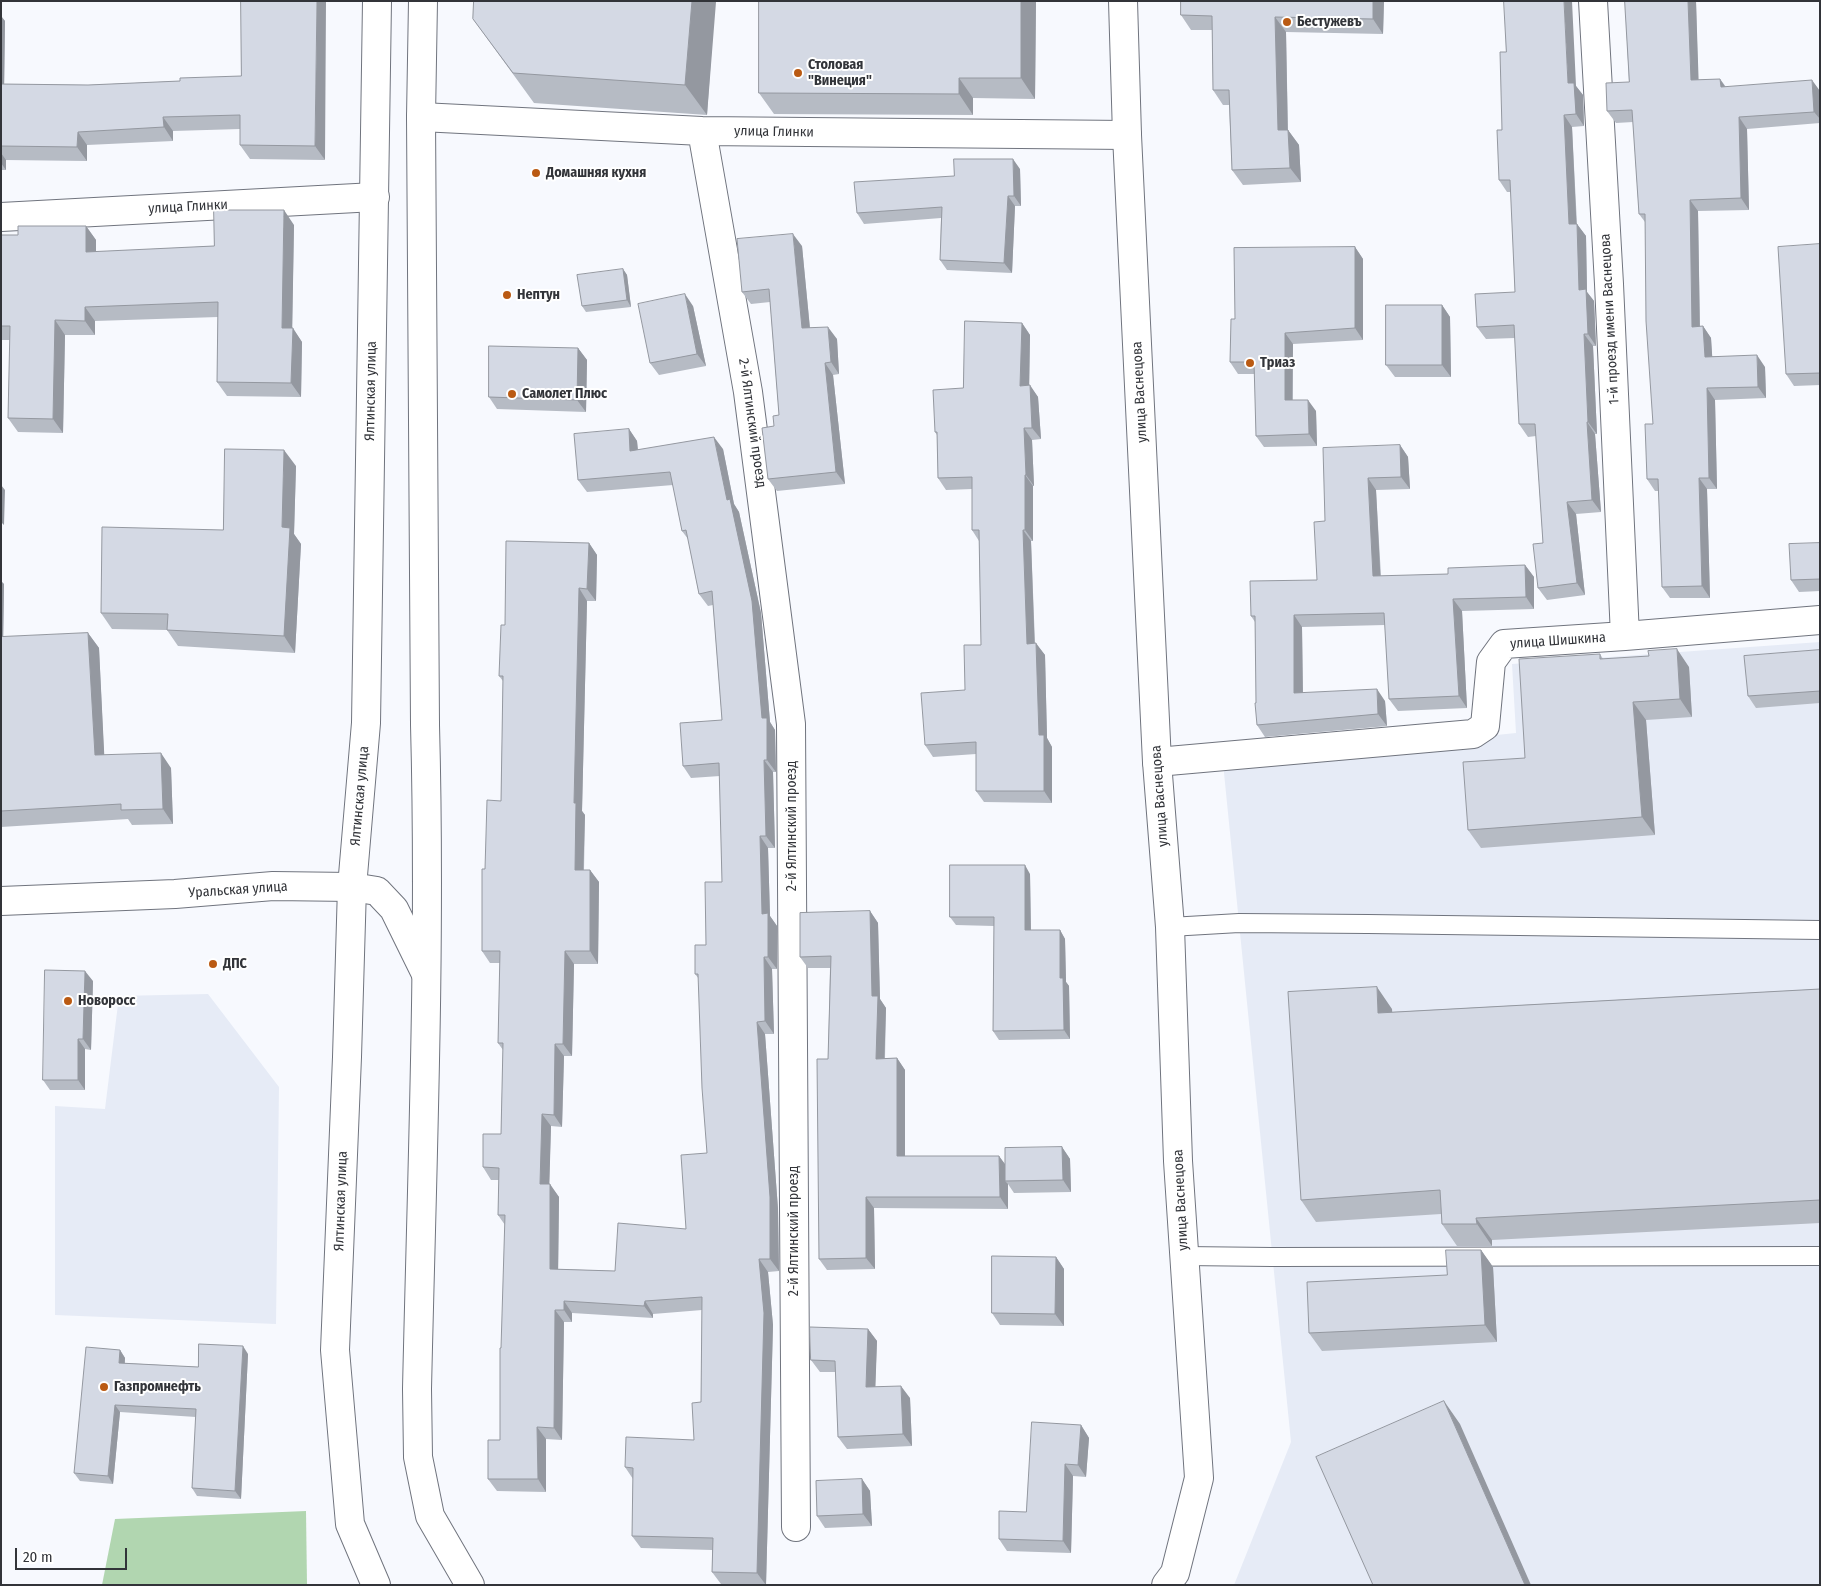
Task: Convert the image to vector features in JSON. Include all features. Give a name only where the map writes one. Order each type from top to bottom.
[{"type":"street","name":"Ялтинская улица","points":[[376,1585],[350,1524],[335,1350],[348,1057],[352,887],[366,724],[377,1]]},
{"type":"street","points":[[423,1],[421,117],[427,791],[426,974],[417,1389],[418,1457],[430,1516],[470,1585]]},
{"type":"street","name":"улица Васнецова","points":[[1123,1],[1127,135],[1158,762],[1170,926],[1178,1161],[1199,1478],[1171,1581]]},
{"type":"street","name":"1-й проезд имени Васнецова","points":[[1593,1],[1608,264],[1625,636]]},
{"type":"street","name":"улица Глинки","points":[[421,117],[702,131],[1127,135]]},
{"type":"street","name":"2-й Ялтинский проезд","points":[[702,131],[748,392],[791,724],[796,1527]]},
{"type":"street","name":"улица Глинки","points":[[1,217],[375,197]]},
{"type":"street","name":"улица Шишкина","points":[[1158,762],[1473,734],[1485,726],[1491,662],[1504,644],[1820,620]]},
{"type":"street","name":"Уральская улица","points":[[1,902],[175,894],[272,886],[352,887],[376,891],[394,909],[426,974]]},
{"type":"lane","points":[[1170,926],[1239,923],[1820,930]]},
{"type":"lane","points":[[1184,1256],[1820,1256]]},
{"type":"shaded area","points":[[1820,642],[1820,1585],[1234,1585],[1291,1442],[1223,763],[1516,733],[1512,664]]},
{"type":"shaded area","points":[[208,994],[279,1087],[276,1324],[55,1315],[55,1106],[105,1109],[119,996]]},
{"type":"green space","points":[[306,1511],[307,1585],[102,1585],[115,1519]]},
{"type":"building","points":[[241,1],[317,1],[315,146],[240,145],[240,115],[163,117],[164,127],[78,132],[77,147],[1,146],[1,84],[88,85],[180,81],[180,78],[241,76]]},
{"type":"building","points":[[474,1],[692,1],[685,85],[513,73],[473,19]]},
{"type":"building","points":[[759,1],[1021,1],[1021,78],[959,78],[959,94],[759,93]]},
{"type":"building","points":[[1181,1],[1373,1],[1373,19],[1275,17],[1278,130],[1288,130],[1290,168],[1232,170],[1229,90],[1213,90],[1212,16],[1181,15]]},
{"type":"building","points":[[1504,1],[1564,1],[1568,83],[1574,83],[1576,114],[1564,115],[1569,224],[1577,224],[1579,290],[1586,289],[1588,334],[1584,334],[1592,500],[1567,502],[1577,583],[1538,588],[1533,544],[1543,543],[1535,424],[1519,424],[1514,325],[1477,327],[1475,294],[1515,292],[1510,180],[1499,180],[1497,130],[1502,130],[1500,52],[1506,52]]},
{"type":"building","points":[[1625,1],[1688,1],[1691,80],[1720,79],[1721,87],[1812,80],[1814,112],[1739,117],[1741,198],[1690,200],[1692,327],[1703,326],[1705,357],[1757,355],[1758,387],[1707,388],[1709,478],[1699,478],[1702,586],[1662,587],[1658,479],[1647,479],[1645,424],[1653,424],[1646,321],[1645,214],[1639,214],[1632,110],[1607,111],[1606,83],[1629,82]]},
{"type":"building","points":[[954,159],[1013,159],[1014,196],[1008,196],[1004,263],[940,260],[942,207],[857,213],[854,182],[954,176]]},
{"type":"building","points":[[214,210],[284,210],[282,328],[293,328],[291,383],[217,382],[218,302],[85,307],[85,321],[55,320],[53,419],[8,418],[10,326],[1,326],[1,235],[18,235],[18,226],[86,226],[86,252],[214,246]]},
{"type":"building","points":[[793,234],[802,328],[828,327],[831,362],[825,363],[836,472],[768,479],[762,428],[774,426],[773,416],[779,415],[769,289],[742,292],[737,239]]},
{"type":"building","points":[[1820,244],[1820,373],[1786,374],[1778,247]]},
{"type":"building","points":[[1355,247],[1355,328],[1285,333],[1285,400],[1308,400],[1309,434],[1256,436],[1254,362],[1230,362],[1231,319],[1235,319],[1234,248]]},
{"type":"building","points":[[623,269],[627,300],[582,306],[577,275]]},
{"type":"building","points":[[685,294],[697,354],[650,363],[638,304]]},
{"type":"building","points":[[1386,305],[1442,305],[1442,365],[1386,365]]},
{"type":"building","points":[[965,321],[1022,323],[1020,386],[1030,385],[1032,428],[1024,428],[1026,475],[1025,530],[1023,530],[1027,644],[1036,643],[1039,735],[1044,735],[1044,791],[976,791],[976,742],[925,745],[921,693],[965,690],[964,645],[981,645],[979,530],[972,530],[972,477],[938,478],[937,432],[935,432],[933,390],[963,388]]},
{"type":"building","points":[[489,346],[578,348],[577,400],[489,397]]},
{"type":"building","points":[[629,429],[630,451],[714,437],[727,500],[730,499],[752,601],[762,718],[767,718],[767,760],[764,760],[766,836],[760,836],[762,914],[768,913],[768,957],[764,957],[765,1021],[757,1022],[770,1197],[770,1259],[759,1259],[764,1313],[757,1573],[712,1572],[713,1538],[632,1536],[633,1468],[625,1467],[626,1437],[694,1440],[692,1403],[701,1402],[702,1297],[645,1301],[644,1306],[564,1301],[564,1310],[555,1310],[554,1428],[537,1427],[538,1479],[488,1479],[488,1440],[500,1440],[500,1348],[505,1215],[498,1215],[499,1168],[483,1167],[483,1134],[501,1134],[503,1043],[498,1043],[500,951],[482,951],[482,869],[485,869],[487,800],[501,801],[503,676],[499,676],[501,625],[505,625],[506,541],[589,543],[587,589],[579,588],[574,803],[576,803],[575,870],[590,870],[590,951],[565,951],[563,1044],[555,1044],[554,1115],[542,1114],[540,1184],[550,1184],[550,1269],[615,1271],[618,1223],[686,1229],[681,1155],[707,1153],[702,1088],[698,974],[695,974],[695,945],[706,945],[705,882],[722,882],[719,763],[683,766],[680,723],[722,720],[712,591],[699,594],[686,530],[682,531],[670,472],[578,480],[574,434]]},
{"type":"building","points":[[1400,445],[1401,477],[1368,478],[1373,576],[1448,574],[1448,568],[1525,565],[1526,597],[1453,599],[1459,696],[1389,699],[1384,613],[1294,615],[1294,693],[1377,689],[1378,714],[1257,725],[1255,703],[1255,616],[1251,616],[1250,581],[1317,580],[1314,522],[1325,521],[1323,448]]},
{"type":"building","points":[[225,449],[284,450],[282,527],[290,528],[284,636],[167,630],[168,614],[101,613],[102,527],[223,530]]},
{"type":"building","points":[[1820,543],[1820,579],[1791,580],[1789,544]]},
{"type":"building","points":[[88,633],[95,755],[161,753],[163,809],[121,810],[121,804],[1,811],[1,637]]},
{"type":"building","points":[[1677,649],[1680,699],[1633,702],[1642,817],[1468,830],[1463,762],[1525,758],[1519,659],[1600,654],[1600,659],[1649,656],[1648,651]]},
{"type":"building","points":[[1820,650],[1820,691],[1748,696],[1744,656]]},
{"type":"building","points":[[950,865],[1025,865],[1025,930],[1060,930],[1060,978],[1063,978],[1064,1030],[993,1031],[994,917],[950,917]]},
{"type":"building","points":[[870,911],[872,996],[878,996],[876,1059],[897,1058],[897,1156],[999,1156],[1000,1197],[866,1197],[866,1258],[819,1259],[817,1059],[828,1059],[831,956],[800,957],[800,913]]},
{"type":"building","points":[[45,970],[85,971],[83,1039],[78,1039],[78,1080],[43,1080]]},
{"type":"building","points":[[1377,987],[1378,1013],[1820,989],[1820,1200],[1476,1218],[1477,1224],[1442,1224],[1440,1190],[1301,1200],[1288,992]]},
{"type":"building","points":[[1062,1147],[1063,1180],[1005,1181],[1005,1148]]},
{"type":"building","points":[[1446,1250],[1481,1250],[1485,1325],[1309,1333],[1307,1282],[1447,1275]]},
{"type":"building","points":[[992,1256],[1056,1257],[1055,1314],[992,1313]]},
{"type":"building","points":[[810,1327],[868,1329],[866,1387],[901,1386],[903,1434],[838,1437],[835,1361],[811,1360]]},
{"type":"building","points":[[199,1344],[243,1346],[235,1491],[192,1488],[196,1409],[115,1405],[108,1476],[74,1473],[86,1347],[120,1350],[119,1363],[198,1367]]},
{"type":"building","points":[[1444,1401],[1525,1585],[1373,1585],[1316,1457]]},
{"type":"building","points":[[1032,1422],[1081,1425],[1078,1465],[1065,1464],[1063,1541],[999,1539],[999,1511],[1026,1512]]},
{"type":"building","points":[[862,1479],[863,1514],[817,1516],[816,1481]]},
{"type":"place","name":"Бестужевъ","points":[[1287,22]]},
{"type":"place","name":"Столовая \"Винеция\"","points":[[798,73]]},
{"type":"place","name":"Домашняя кухня","points":[[536,173]]},
{"type":"place","name":"Нептун","points":[[507,295]]},
{"type":"place","name":"Триаз","points":[[1250,363]]},
{"type":"place","name":"Самолет Плюс","points":[[512,394]]},
{"type":"place","name":"ДПС","points":[[213,964]]},
{"type":"place","name":"Новоросс","points":[[68,1001]]},
{"type":"place","name":"Газпромнефть","points":[[104,1387]]}]
